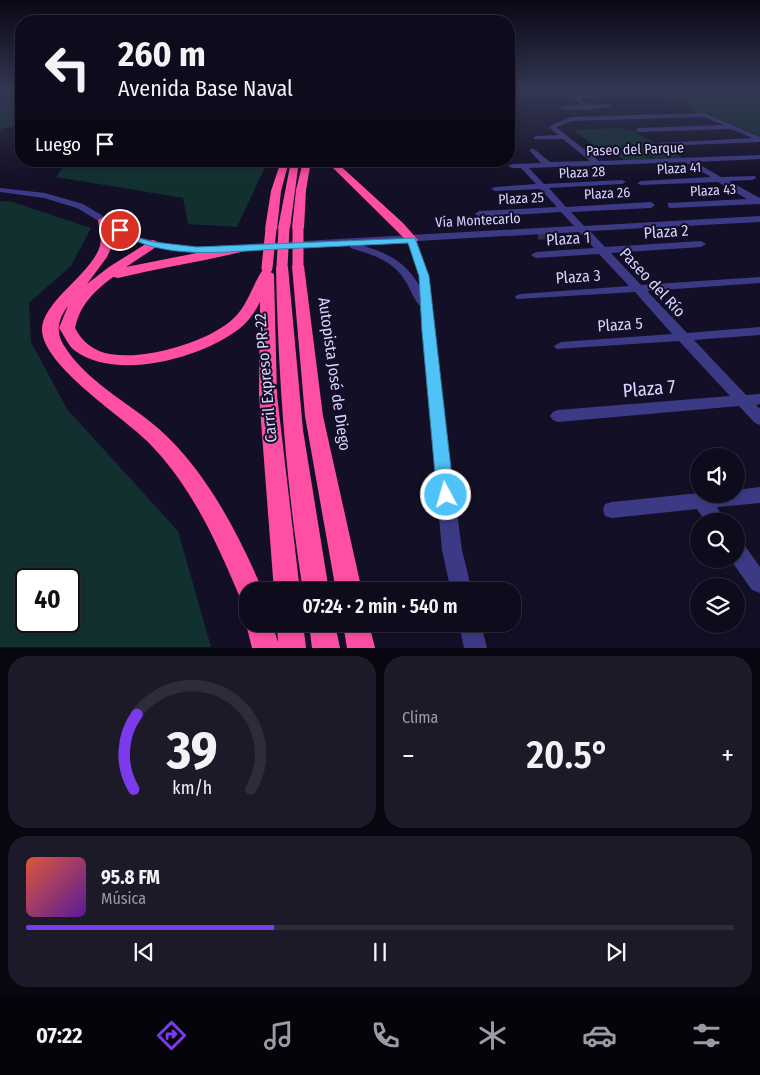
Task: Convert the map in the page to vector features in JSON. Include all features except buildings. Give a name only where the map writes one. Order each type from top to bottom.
[{"type":"highway","name":"Autopista José de Diego","points":[[283,167],[276,191],[271,229],[278,268],[314,416],[347,582]]},
{"type":"highway","name":"Carril Expreso PR-22","points":[[294,167],[278,268],[290,405],[315,582]]},
{"type":"highway","name":"Autopista José de Diego","points":[[286,582],[268,395],[278,268],[298,228],[301,190],[306,167]]},
{"type":"highway","points":[[336,167],[399,225],[412,240]]},
{"type":"highway","points":[[104,220],[105,248],[91,282],[73,307],[67,322],[69,335],[74,343],[92,354],[131,360],[179,352],[222,334],[233,327],[250,309],[278,268]]},
{"type":"highway","points":[[91,282],[148,243]]},
{"type":"highway","points":[[148,243],[63,303],[51,320],[50,336],[66,362],[153,435],[175,458],[197,488],[224,533],[246,582]]},
{"type":"highway","points":[[91,282],[144,266],[176,259],[210,256],[237,249]]},
{"type":"highway","points":[[261,632],[266,648]]},
{"type":"highway","points":[[291,632],[292,648]]},
{"type":"highway","points":[[323,632],[326,648]]},
{"type":"highway","points":[[358,632],[362,648]]},
{"type":"street","points":[[567,120],[552,127],[597,163]]},
{"type":"street","points":[[718,120],[760,139]]},
{"type":"street","points":[[638,130],[733,126]]},
{"type":"street","points":[[536,138],[563,137]]},
{"type":"street","points":[[661,144],[760,139]]},
{"type":"street","points":[[532,150],[548,165]]},
{"type":"street","name":"Paseo del Parque","points":[[515,166],[760,157]]},
{"type":"street","points":[[687,160],[759,202]]},
{"type":"street","name":"Paseo del Río","points":[[523,166],[760,420]]},
{"type":"street","name":"Plaza 41","points":[[641,183],[752,178]]},
{"type":"street","name":"Plaza 28","points":[[498,187],[622,182]]},
{"type":"street","name":"Vía Montecarlo","points":[[0,190],[45,196],[80,206],[135,240],[197,250],[342,242],[412,240],[429,242],[453,238],[571,234],[582,230]]},
{"type":"street","name":"Plaza 43","points":[[671,205],[759,202]]},
{"type":"street","name":"Plaza 26","points":[[564,209],[651,205]]},
{"type":"street","name":"Plaza 25","points":[[479,214],[564,209]]},
{"type":"street","name":"Vía Montecarlo","points":[[494,236],[569,228],[582,230],[760,219]]},
{"type":"street","points":[[412,240],[424,276],[452,550],[460,582]]},
{"type":"street","points":[[342,242],[384,254],[398,262],[412,282],[426,310]]},
{"type":"street","name":"Plaza 2","points":[[602,251],[701,244]]},
{"type":"street","name":"Plaza 1","points":[[536,255],[602,251]]},
{"type":"street","name":"Plaza 3","points":[[522,297],[760,280]]},
{"type":"street","name":"Plaza 5","points":[[561,346],[760,331]]},
{"type":"street","name":"Plaza 7","points":[[558,416],[760,399]]},
{"type":"street","points":[[745,497],[760,495]]},
{"type":"street","points":[[612,510],[690,502]]},
{"type":"street","points":[[745,563],[759,583]]},
{"type":"street","points":[[472,632],[476,648]]},
{"type":"green space","points":[[0,120],[15,120],[15,126],[0,130]]},
{"type":"green space","points":[[723,120],[760,120],[760,136]]},
{"type":"green space","points":[[619,128],[633,131],[683,158],[654,159],[638,149],[652,159],[625,161],[610,150],[597,148],[573,130]]},
{"type":"green space","points":[[63,167],[265,167],[237,227],[188,224],[183,198],[56,177]]},
{"type":"green space","points":[[0,201],[13,202],[91,228],[71,266],[29,303],[31,342],[67,409],[178,531],[211,647],[0,647]]},
{"type":"tunnel","points":[[538,235],[546,235]]},
{"type":"route","points":[[120,230],[135,240],[174,248],[197,250],[412,240],[424,276],[427,331],[446,495]]}]
